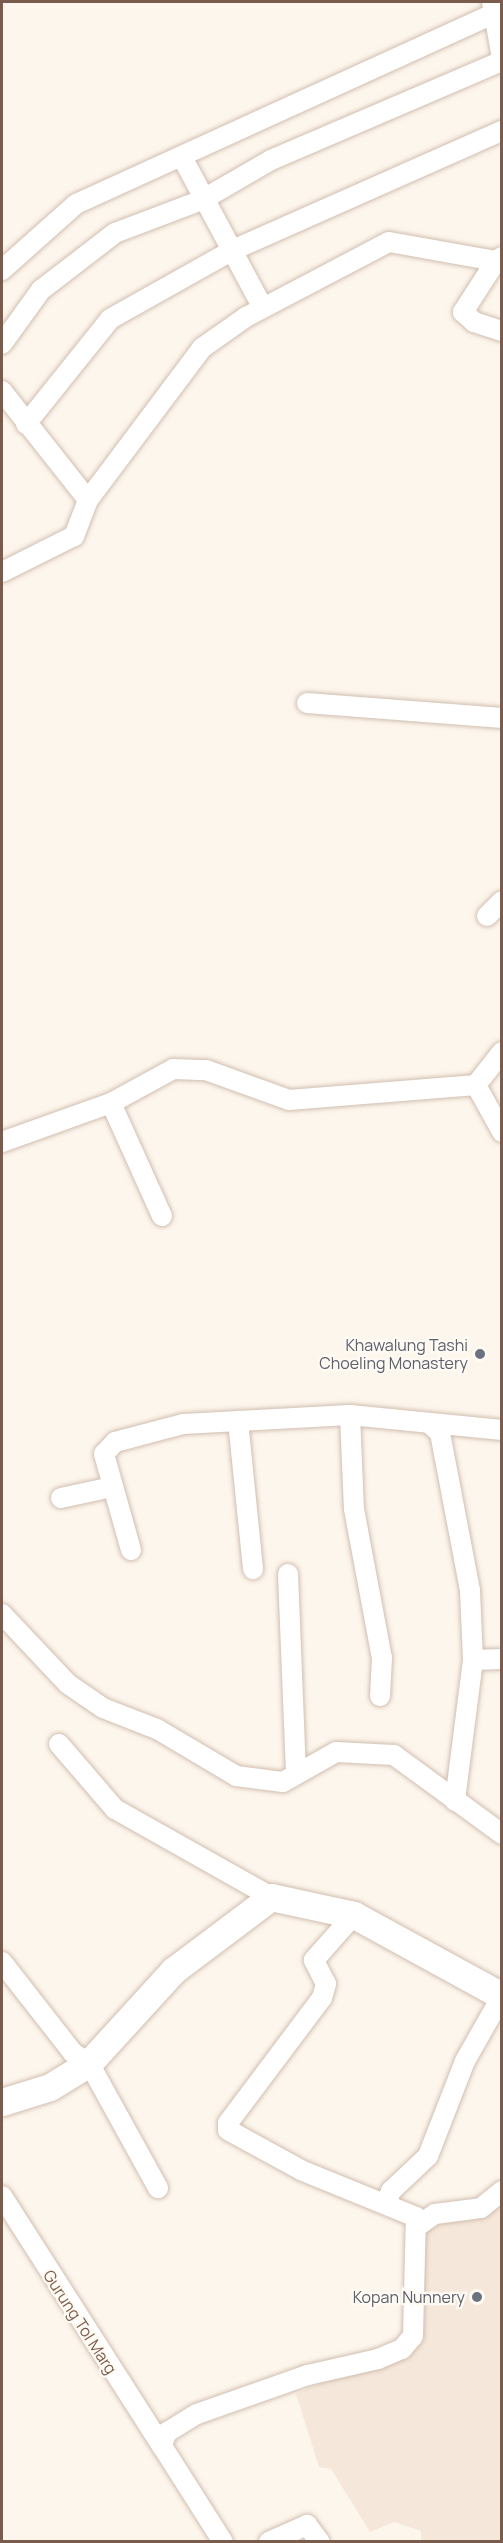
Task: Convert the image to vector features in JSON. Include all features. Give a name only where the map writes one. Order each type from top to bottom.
[{"type":"main road","points":[[2,2102],[50,2087],[89,2063],[174,1970],[271,1897],[354,1915],[501,1996]]},
{"type":"street","points":[[2,270],[76,204],[182,157],[493,8],[501,60],[271,160],[202,200],[115,233],[41,290],[2,344]]},
{"type":"street","points":[[26,424],[110,319],[233,250],[501,131]]},
{"type":"street","points":[[182,157],[202,200],[233,250],[263,308]]},
{"type":"street","points":[[2,572],[74,536],[88,500],[202,348],[263,308],[389,242],[499,259],[463,312],[474,322],[501,331]]},
{"type":"street","points":[[2,391],[88,500]]},
{"type":"street","points":[[307,703],[501,718]]},
{"type":"street","points":[[487,916],[501,901]]},
{"type":"street","points":[[2,1142],[111,1103],[173,1069],[206,1070],[289,1100],[476,1084],[501,1052]]},
{"type":"street","points":[[476,1084],[501,1132]]},
{"type":"street","points":[[111,1103],[162,1216]]},
{"type":"street","points":[[350,1415],[354,1509],[382,1658],[380,1696]]},
{"type":"street","points":[[131,1550],[104,1454],[115,1442],[183,1424],[350,1415],[501,1430]]},
{"type":"street","points":[[238,1421],[253,1569]]},
{"type":"street","points":[[429,1424],[440,1433],[465,1542],[473,1660],[455,1801]]},
{"type":"street","points":[[61,1498],[112,1487]]},
{"type":"street","points":[[288,1574],[296,1773]]},
{"type":"street","points":[[2,1614],[68,1684],[103,1708],[157,1729],[236,1776],[283,1782],[336,1752],[394,1755],[501,1834]]},
{"type":"street","points":[[473,1660],[501,1659]]},
{"type":"street","points":[[59,1744],[115,1809],[271,1897]]},
{"type":"street","points":[[354,1915],[314,1960],[326,1984],[322,1998],[228,2123],[228,2130],[301,2170],[386,2204],[419,2223]]},
{"type":"street","points":[[2,1962],[73,2053],[89,2063],[158,2188]]},
{"type":"street","points":[[386,2204],[391,2191],[428,2156],[465,2061],[501,1996]]},
{"type":"street","points":[[162,2446],[166,2433],[197,2414],[402,2349],[413,2336],[412,2247],[419,2223],[435,2214],[481,2208],[501,2190]]},
{"type":"street","name":"Gurung Tol Marg","points":[[2,2196],[223,2541]]},
{"type":"street","points":[[269,2541],[308,2525],[320,2541]]},
{"type":"shaded area","points":[[501,2197],[501,2541],[421,2541],[421,2531],[394,2522],[370,2532],[331,2469],[319,2467],[296,2394],[406,2344],[417,2244],[429,2225]]},
{"type":"place","name":"Khawalung Tashi Choeling Monastery","points":[[480,1354]]},
{"type":"place","name":"Kopan Nunnery","points":[[477,2297]]}]
